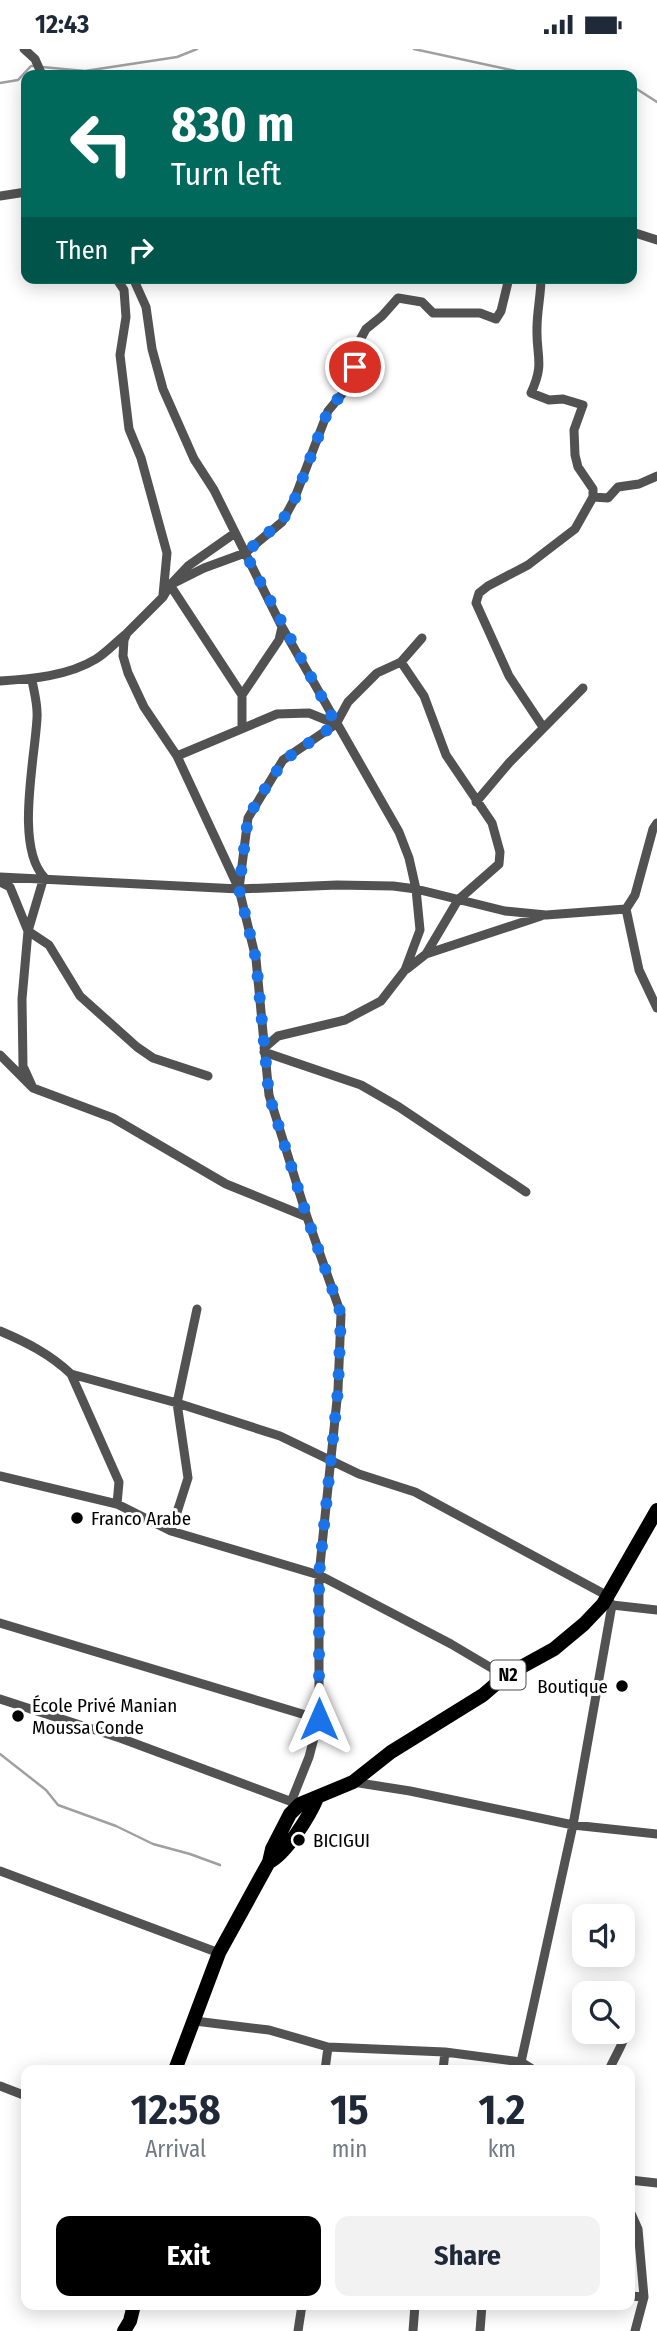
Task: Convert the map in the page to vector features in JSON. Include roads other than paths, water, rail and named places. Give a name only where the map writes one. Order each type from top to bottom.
[{"type":"highway","name":"N2","points":[[305,1804],[330,1790],[353,1782],[391,1752],[483,1695],[505,1676],[562,1642],[609,1600],[657,1510]]},
{"type":"highway","points":[[177,2065],[219,1954],[269,1862],[272,1849],[290,1814],[305,1804]]},
{"type":"highway","points":[[130,2328],[133,2310]]},
{"type":"street","points":[[24,49],[35,59],[40,70]]},
{"type":"street","points":[[0,196],[21,192]]},
{"type":"street","points":[[637,234],[657,240]]},
{"type":"street","points":[[120,284],[124,291],[126,317],[120,355],[129,429],[141,457],[167,554],[163,597]]},
{"type":"street","points":[[136,284],[146,307],[152,349],[163,389],[194,459],[214,490],[282,627],[398,832],[410,859],[420,930],[405,970]]},
{"type":"street","points":[[170,585],[204,568],[245,553],[282,521],[294,501],[328,411],[346,389],[351,378],[355,367],[355,349],[366,328],[382,316],[398,298],[422,302],[433,313],[480,313],[496,319],[501,311],[508,284]]},
{"type":"street","points":[[540,284],[536,330],[541,362],[538,379],[531,393],[549,400],[562,399],[583,405],[574,430],[575,455],[578,467],[593,489],[593,497],[575,529],[528,565],[488,586],[479,593],[476,603],[509,676],[542,727]]},
{"type":"street","points":[[593,497],[608,498],[618,487],[639,484],[657,476]]},
{"type":"street","points":[[0,681],[32,680],[95,660],[163,597],[188,566],[235,533]]},
{"type":"street","points":[[170,585],[242,695],[242,728]]},
{"type":"street","points":[[242,695],[279,640],[282,627]]},
{"type":"street","points":[[0,1699],[120,1738],[305,1804],[309,1757],[319,1719],[319,1575],[338,1390],[341,1314],[269,1095],[256,959],[239,889],[177,756],[145,707],[128,673],[123,656],[127,633]]},
{"type":"street","points":[[239,889],[248,818],[284,760],[336,724],[348,702],[377,673],[401,662],[422,638]]},
{"type":"street","points":[[401,662],[424,696],[446,755],[492,823],[500,852],[499,864],[458,900],[426,954]]},
{"type":"street","points":[[32,680],[37,718],[34,765],[28,797],[29,824],[34,867],[44,877]]},
{"type":"street","points":[[476,802],[542,727],[583,688]]},
{"type":"street","points":[[177,756],[276,714],[309,713],[336,724]]},
{"type":"street","points":[[657,823],[635,895],[626,909],[639,970],[657,1008]]},
{"type":"street","points":[[0,877],[44,877],[239,889],[337,885],[416,889],[505,911],[546,915],[626,909]]},
{"type":"street","points":[[33,1088],[23,1066],[22,999],[28,931],[44,877]]},
{"type":"street","points":[[0,882],[10,887],[28,931],[49,945],[80,996],[153,1058],[208,1076]]},
{"type":"street","points":[[264,1050],[278,1036],[345,1020],[381,1001],[405,970],[426,954],[546,915]]},
{"type":"street","points":[[264,1050],[361,1085],[399,1107],[526,1192]]},
{"type":"street","points":[[0,1055],[33,1088],[113,1118],[226,1184],[307,1217]]},
{"type":"street","points":[[171,1531],[188,1478],[177,1403],[197,1309]]},
{"type":"street","points":[[0,1331],[29,1343],[60,1363],[71,1374],[119,1482],[117,1504]]},
{"type":"street","points":[[71,1374],[177,1403],[280,1436],[359,1474],[415,1492],[609,1600],[657,1610]]},
{"type":"street","points":[[0,1476],[117,1504],[171,1531],[319,1575],[451,1644],[505,1676]]},
{"type":"street","points":[[521,2062],[573,1825],[609,1600]]},
{"type":"street","points":[[0,1623],[319,1719]]},
{"type":"street","points":[[353,1782],[410,1791],[573,1825],[657,1834]]},
{"type":"street","points":[[0,1871],[219,1954]]},
{"type":"street","points":[[195,2021],[269,2030],[328,2047],[445,2052],[521,2062],[526,2065]]},
{"type":"street","points":[[612,2065],[623,2044]]},
{"type":"street","points":[[326,2065],[328,2047]]},
{"type":"street","points":[[444,2065],[445,2052]]},
{"type":"street","points":[[0,2086],[21,2094]]},
{"type":"street","points":[[635,2181],[657,2183]]},
{"type":"street","points":[[635,2222],[638,2229],[643,2297],[635,2331]]},
{"type":"street","points":[[635,2296],[643,2297]]},
{"type":"street","points":[[298,2331],[301,2310]]},
{"type":"street","points":[[413,2331],[415,2310]]},
{"type":"street","points":[[480,2331],[482,2310]]},
{"type":"waterway","points":[[92,70],[177,57],[197,49]]},
{"type":"waterway","points":[[414,49],[511,70]]},
{"type":"waterway","points":[[27,70],[35,66]]},
{"type":"waterway","points":[[42,67],[74,70]]},
{"type":"waterway","points":[[0,83],[18,80],[21,77]]},
{"type":"waterway","points":[[637,89],[657,102]]},
{"type":"waterway","points":[[0,1754],[46,1790],[58,1805],[116,1826],[153,1844],[220,1865]]},
{"type":"place","name":"Franco Arabe","points":[[77,1518]]},
{"type":"place","name":"Boutique","points":[[622,1686]]},
{"type":"place","name":"École Privé Manian Moussa Conde","points":[[18,1716]]},
{"type":"place","name":"BICIGUI","points":[[299,1840]]}]
